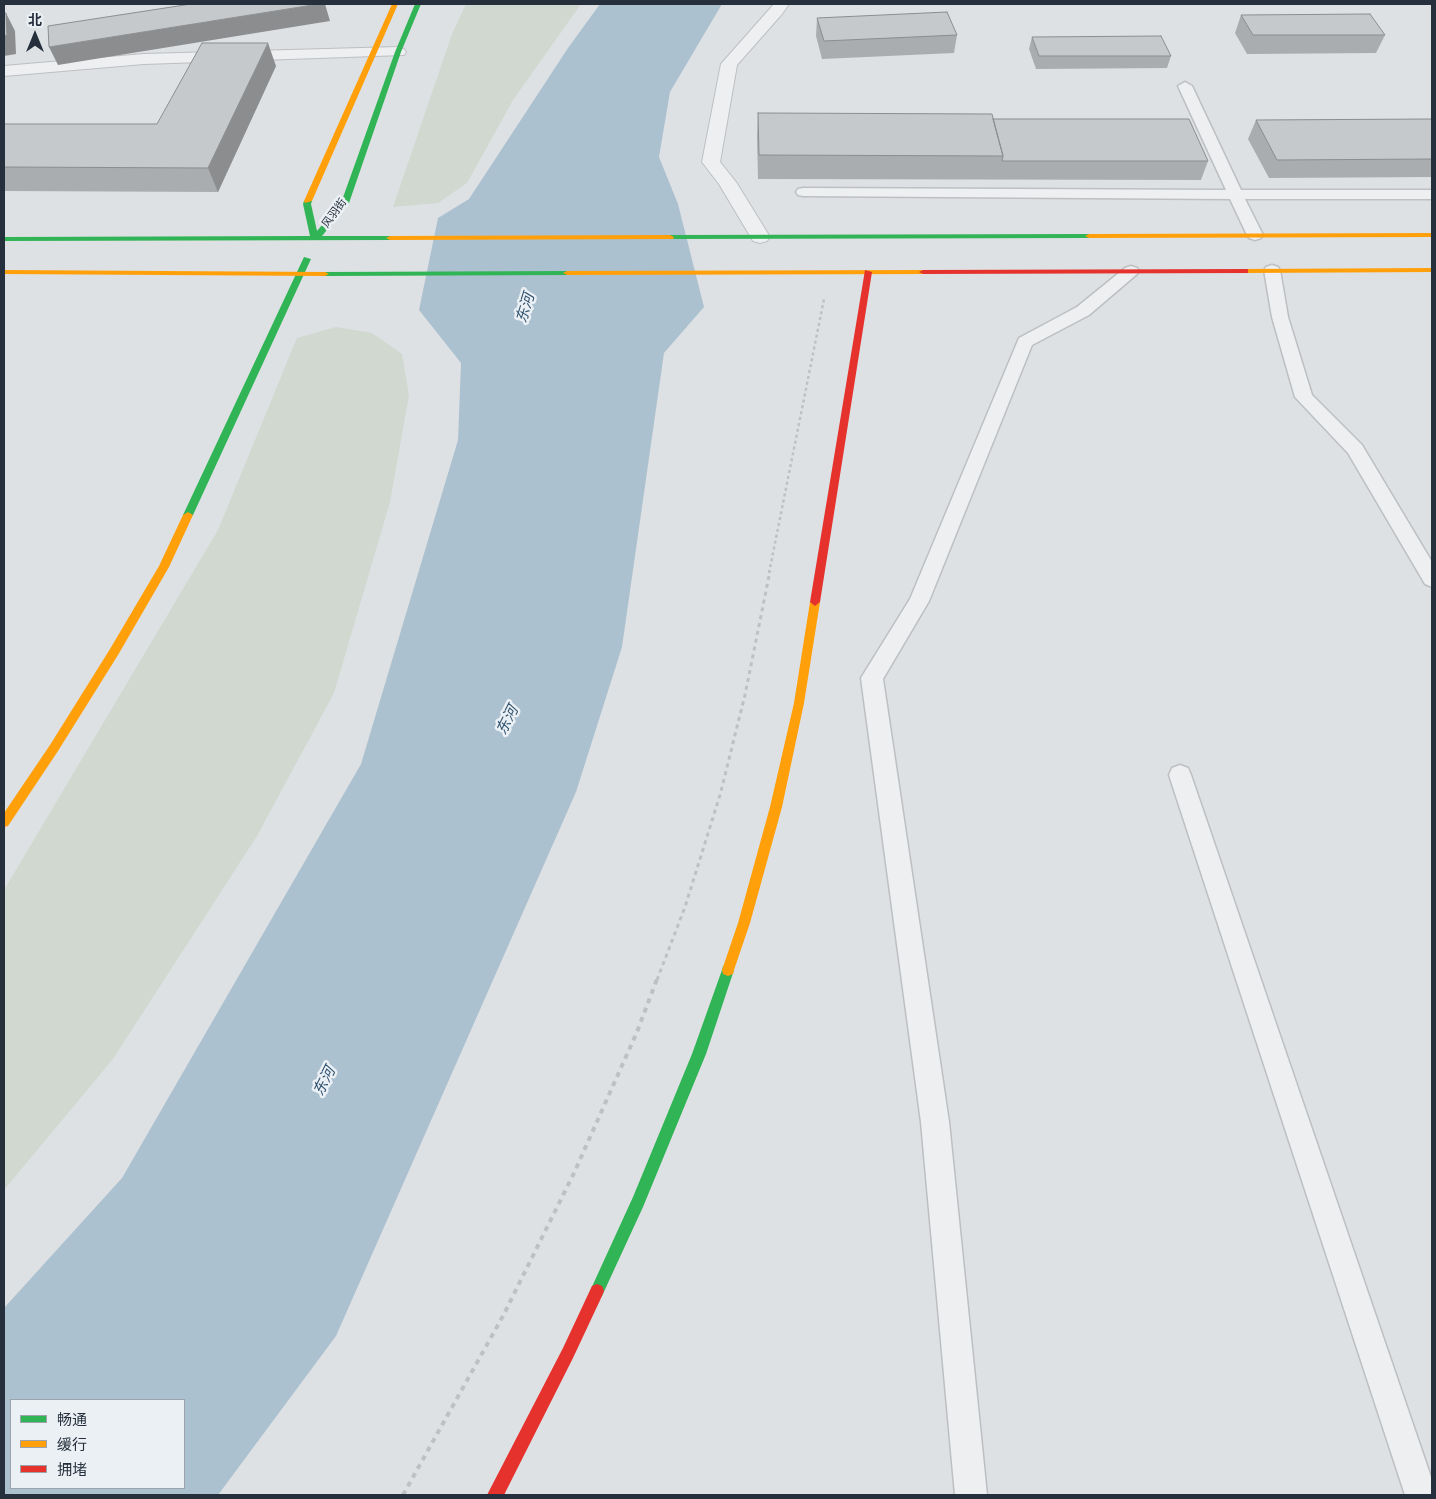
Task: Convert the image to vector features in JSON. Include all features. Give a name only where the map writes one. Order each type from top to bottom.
[{"type":"street","name":"风羽街","points":[[315,239],[307,204],[395,4]]},
{"type":"street","name":"风羽街","points":[[315,239],[345,203],[398,52],[418,4]]},
{"type":"street","points":[[760,237],[727,182],[711,162],[729,64],[777,11],[781,4]]},
{"type":"street","points":[[4,72],[144,59],[398,52]]},
{"type":"street","points":[[4,239],[1432,235]]},
{"type":"street","points":[[4,822],[54,748],[164,567],[301,274],[315,239]]},
{"type":"street","points":[[4,272],[346,274],[1432,270]]},
{"type":"street","points":[[495,1495],[568,1353],[638,1202],[699,1054],[744,923],[776,807],[799,703],[868,272]]},
{"type":"lane","points":[[1185,86],[1234,194],[1255,235]]},
{"type":"lane","points":[[803,192],[1432,195]]},
{"type":"lane","points":[[1272,270],[1280,317],[1304,397],[1355,449],[1432,578]]},
{"type":"lane","points":[[972,1495],[935,1122],[872,678],[919,600],[1025,342],[1083,311],[1131,271]]},
{"type":"lane","points":[[1180,775],[1421,1495]]},
{"type":"path","points":[[403,1495],[503,1316],[574,1173],[637,1032],[685,907],[720,795],[745,695],[829,272]]},
{"type":"shaded area","points":[[466,4],[581,4],[513,100],[467,183],[438,203],[393,207],[452,34]]},
{"type":"shaded area","points":[[336,327],[372,333],[402,354],[409,395],[390,502],[334,693],[257,836],[113,1059],[4,1190],[4,890],[218,530],[297,338]]},
{"type":"water","name":"东河","points":[[600,4],[722,4],[670,92],[659,157],[678,204],[704,307],[664,353],[622,647],[576,792],[336,1336],[218,1495],[4,1495],[4,1308],[122,1178],[361,764],[458,440],[461,363],[419,310],[438,218],[469,199],[568,48]]},
{"type":"building","points":[[191,4],[319,4],[49,47],[48,26]]},
{"type":"building","points":[[947,12],[957,35],[824,41],[817,18]]},
{"type":"building","points":[[4,13],[6,13],[7,35],[4,36]]},
{"type":"building","points":[[1370,14],[1385,35],[1253,35],[1241,15]]},
{"type":"building","points":[[1161,36],[1171,56],[1039,56],[1032,37]]},
{"type":"building","points":[[202,43],[268,43],[208,168],[4,167],[4,124],[157,124]]},
{"type":"building","points":[[758,113],[992,114],[1003,156],[759,155]]},
{"type":"building","points":[[993,119],[1189,119],[1208,161],[1002,161],[1003,156]]},
{"type":"building","points":[[1432,119],[1432,159],[1277,160],[1256,120]]},
{"type":"traffic: fast","points":[[308,201],[307,204],[315,239],[345,203],[398,52],[418,4]]},
{"type":"traffic: fast","points":[[670,237],[1089,236]]},
{"type":"traffic: fast","points":[[4,239],[390,238]]},
{"type":"traffic: fast","points":[[188,515],[307,259]]},
{"type":"traffic: fast","points":[[325,274],[567,273]]},
{"type":"traffic: fast","points":[[597,1291],[638,1202],[699,1054],[728,970]]},
{"type":"traffic: slow","points":[[308,201],[395,4]]},
{"type":"traffic: slow","points":[[1089,236],[1432,235]]},
{"type":"traffic: slow","points":[[390,238],[670,237]]},
{"type":"traffic: slow","points":[[1245,271],[1432,270]]},
{"type":"traffic: slow","points":[[4,272],[325,274]]},
{"type":"traffic: slow","points":[[567,273],[923,272]]},
{"type":"traffic: slow","points":[[4,822],[54,748],[114,652],[164,567],[188,515]]},
{"type":"traffic: slow","points":[[728,970],[744,923],[776,807],[799,703],[815,602]]},
{"type":"traffic: jam","points":[[923,272],[1245,271]]},
{"type":"traffic: jam","points":[[815,602],[868,272]]},
{"type":"traffic: jam","points":[[495,1495],[568,1353],[597,1291]]}]
